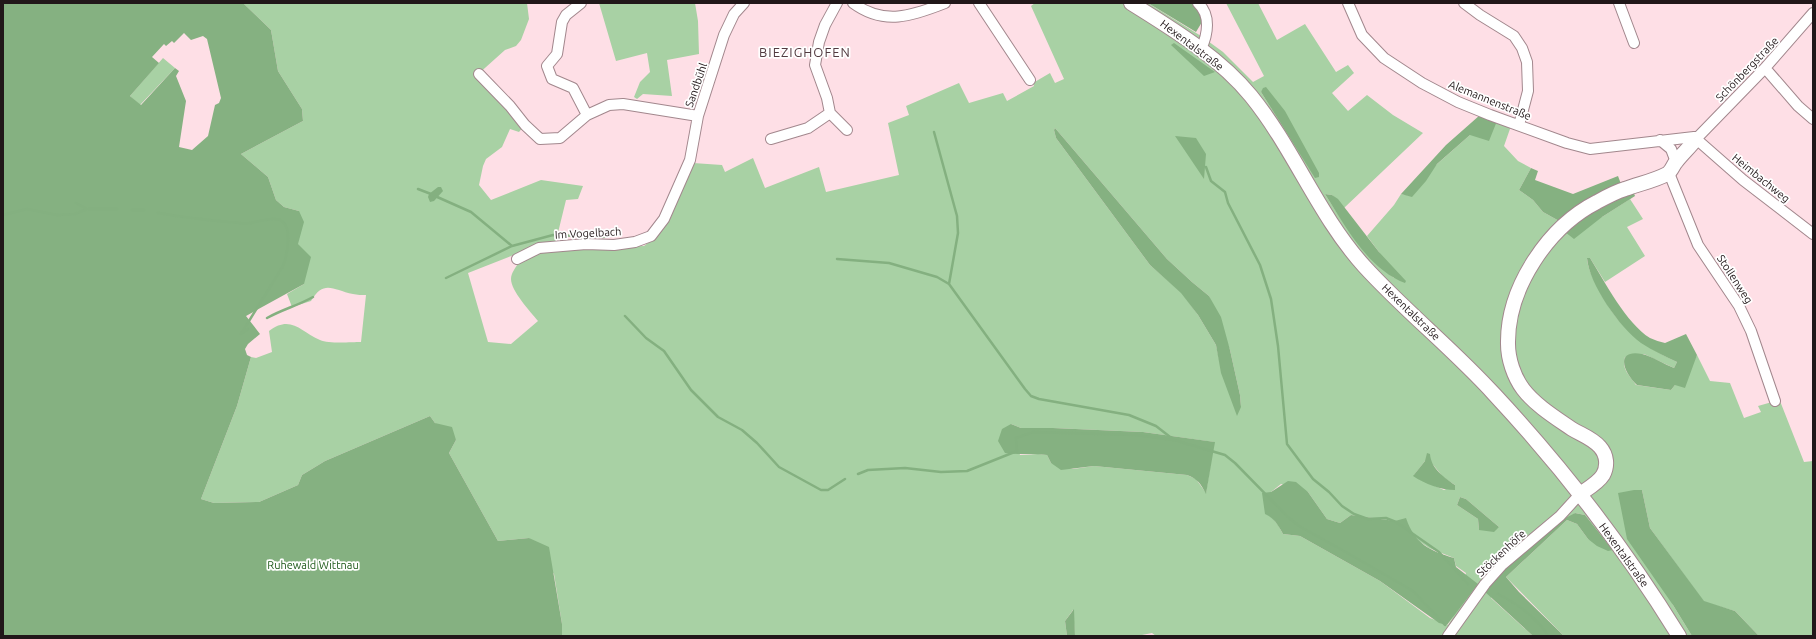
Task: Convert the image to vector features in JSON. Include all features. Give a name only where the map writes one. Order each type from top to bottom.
[{"type":"main road","name":"Hexentalstraße","points":[[1131,3],[1201,49],[1230,73],[1251,96],[1294,161],[1326,216],[1364,266],[1493,393],[1580,494],[1620,547],[1679,636]]},
{"type":"main road","points":[[1580,494],[1602,476],[1606,467],[1606,459],[1600,448],[1591,439],[1573,429],[1540,405],[1518,382],[1511,365],[1508,347],[1511,319],[1522,282],[1545,245],[1570,219],[1595,203],[1672,168],[1696,139]]},
{"type":"street","points":[[581,3],[566,15],[562,22],[557,54],[547,66],[552,79],[572,88],[587,115]]},
{"type":"street","name":"Sandbühl","points":[[479,74],[510,106],[524,125],[540,139],[560,138],[587,115],[609,105],[623,104],[698,116],[724,35],[734,14],[744,3]]},
{"type":"street","points":[[837,3],[825,25],[819,42],[815,64],[827,98],[830,113],[847,130]]},
{"type":"street","points":[[853,3],[870,13],[898,17],[920,13],[945,3]]},
{"type":"street","points":[[979,3],[1030,80]]},
{"type":"street","points":[[1198,3],[1204,8],[1207,20],[1207,31],[1201,49]]},
{"type":"street","name":"Alemannenstraße","points":[[1348,3],[1362,35],[1384,58],[1422,83],[1458,102],[1519,124],[1566,144],[1590,149],[1660,140],[1694,137],[1696,139]]},
{"type":"street","points":[[1464,3],[1480,15],[1514,36],[1522,48],[1527,62],[1528,91],[1519,124]]},
{"type":"street","points":[[1619,3],[1634,43]]},
{"type":"street","name":"Schönbergstraße","points":[[1696,139],[1765,68],[1813,13]]},
{"type":"street","points":[[1765,68],[1798,106],[1813,119]]},
{"type":"street","points":[[771,139],[808,128],[830,113]]},
{"type":"street","name":"Im Vogelbach","points":[[517,259],[539,248],[586,244],[614,245],[635,242],[651,236],[664,219],[690,160],[698,116]]},
{"type":"street","name":"Heimbachweg","points":[[1696,139],[1743,180],[1813,234]]},
{"type":"street","points":[[1660,140],[1671,149],[1672,168]]},
{"type":"street","name":"Stollenweg","points":[[1672,168],[1686,220],[1698,245],[1739,306],[1751,331],[1775,401]]},
{"type":"street","name":"Stöckenhöfe","points":[[1448,636],[1478,592],[1502,565],[1560,516],[1580,494]]},
{"type":"shaded area","points":[[243,3],[527,3],[529,19],[521,40],[516,46],[505,50],[476,76],[523,127],[519,132],[510,129],[502,147],[486,159],[479,185],[491,200],[541,180],[583,186],[578,199],[566,200],[554,249],[644,246],[653,239],[693,163],[722,165],[725,172],[753,158],[765,188],[819,167],[826,192],[899,175],[888,123],[909,115],[906,106],[959,83],[969,103],[1003,93],[1007,101],[1034,86],[1033,83],[1050,73],[1055,83],[1064,79],[1031,6],[1035,3],[1148,3],[1201,36],[1223,52],[1253,82],[1264,76],[1226,3],[1258,3],[1277,40],[1305,24],[1336,72],[1348,65],[1354,73],[1332,93],[1348,111],[1367,95],[1393,115],[1423,133],[1344,208],[1332,195],[1325,194],[1364,250],[1394,278],[1379,252],[1367,236],[1394,205],[1401,194],[1412,196],[1436,165],[1470,135],[1497,121],[1511,126],[1504,146],[1518,161],[1531,168],[1519,190],[1533,200],[1543,212],[1561,222],[1602,217],[1630,199],[1643,219],[1627,227],[1645,256],[1605,282],[1590,258],[1587,259],[1588,266],[1605,301],[1621,323],[1640,341],[1677,362],[1674,368],[1644,354],[1625,357],[1625,369],[1636,385],[1671,390],[1675,385],[1681,385],[1697,355],[1710,381],[1730,383],[1744,418],[1761,412],[1758,406],[1780,401],[1804,462],[1813,461],[1813,636],[1759,636],[1735,611],[1704,602],[1650,528],[1642,490],[1634,490],[1673,605],[1692,636],[1564,636],[1506,577],[1567,520],[1577,524],[1588,539],[1613,550],[1585,515],[1575,513],[1502,570],[1491,598],[1533,636],[1156,636],[1152,633],[1137,636],[1075,636],[1073,610],[1065,621],[1067,636],[562,636],[562,624],[554,574],[529,538],[498,541],[449,453],[456,440],[435,423],[430,416],[325,461],[302,475],[298,485],[259,502],[214,503],[201,499],[237,406],[251,357],[256,358],[272,352],[269,331],[277,326],[290,324],[320,340],[334,342],[361,342],[366,295],[325,288],[320,290],[311,301],[292,307],[287,294],[304,284],[298,244],[299,211],[284,207],[276,200],[268,177],[241,154],[303,121],[302,109],[278,71],[271,30]],"holes":[[[1266,88],[1284,128],[1261,92]],[[1055,128],[1167,259],[1209,296],[1230,350],[1240,395],[1241,407],[1222,373],[1216,345],[1198,315],[1182,293],[1150,265],[1056,138]],[[516,254],[519,262],[512,275],[512,284],[522,301],[538,321],[511,344],[488,342],[468,273]],[[1011,424],[1021,428],[1143,432],[1214,442],[1206,493],[1196,479],[1187,475],[1094,466],[1073,469],[1051,463],[1047,455],[1020,455]],[[1425,461],[1430,461],[1443,477],[1455,485],[1444,490],[1419,479],[1414,475]],[[1281,484],[1308,492],[1327,519],[1340,523],[1351,515],[1395,521],[1410,530],[1419,541],[1429,548],[1454,558],[1456,566],[1466,573],[1453,617],[1448,625],[1430,618],[1380,581],[1300,536],[1283,534],[1271,516],[1271,492]],[[1460,497],[1466,499],[1499,527],[1479,530],[1478,519],[1457,505]]]},
{"type":"shaded area","points":[[599,3],[695,3],[698,21],[699,54],[667,60],[672,96],[643,94],[637,99],[634,97],[640,82],[650,72],[647,53],[616,61]]},
{"type":"shaded area","points":[[163,58],[175,68],[140,105],[130,96]]},
{"type":"shaded area","points":[[438,187],[441,187],[443,191],[434,201],[430,202],[428,197],[429,194]]},
{"type":"green space","name":"Ruhewald Wittnau","points":[[3,3],[243,3],[271,30],[278,71],[302,109],[303,121],[241,154],[268,177],[276,200],[284,207],[299,211],[304,222],[298,244],[311,257],[304,284],[246,316],[260,334],[248,344],[245,349],[247,355],[251,357],[237,406],[201,499],[214,503],[259,502],[298,485],[302,475],[325,461],[430,416],[435,423],[452,427],[456,440],[449,453],[498,541],[529,538],[549,547],[562,624],[562,636],[3,636]],"holes":[[[184,33],[191,40],[203,36],[207,39],[221,98],[219,103],[215,105],[208,136],[192,150],[179,147],[186,101],[176,76],[179,71],[175,68],[141,105],[130,96],[159,63],[152,57],[164,44],[166,46],[172,41],[174,43]]]},
{"type":"green space","points":[[1148,3],[1193,3],[1199,8],[1202,22],[1196,32]]},
{"type":"green space","points":[[1174,43],[1215,72],[1204,76],[1171,45]]},
{"type":"green space","points":[[1266,87],[1285,111],[1319,173],[1319,177],[1315,178],[1261,92],[1263,88]]},
{"type":"green space","points":[[1480,115],[1497,121],[1489,141],[1470,135],[1437,164],[1426,181],[1412,197],[1401,194],[1446,145]]},
{"type":"green space","points":[[1055,128],[1167,259],[1209,296],[1221,317],[1230,350],[1240,395],[1241,407],[1237,416],[1221,373],[1216,345],[1198,315],[1181,293],[1150,265],[1056,138]]},
{"type":"green space","points":[[1175,136],[1196,138],[1206,154],[1204,179]]},
{"type":"green space","points":[[1531,168],[1538,171],[1535,180],[1573,194],[1618,176],[1621,184],[1561,222],[1543,212],[1533,200],[1519,190]]},
{"type":"green space","points":[[1633,191],[1635,196],[1602,217],[1574,239],[1565,232],[1583,218]]},
{"type":"green space","points":[[1325,194],[1332,195],[1338,199],[1379,252],[1406,281],[1405,283],[1380,268],[1369,257],[1349,233]]},
{"type":"green space","points":[[1587,258],[1590,258],[1624,312],[1641,331],[1650,338],[1665,343],[1686,334],[1697,355],[1685,388],[1675,385],[1671,390],[1637,385],[1632,380],[1625,369],[1624,363],[1625,358],[1633,353],[1645,355],[1674,368],[1677,362],[1641,343],[1624,327],[1599,292],[1589,269]]},
{"type":"green space","points":[[1011,424],[1021,428],[1143,432],[1215,442],[1206,494],[1199,482],[1187,475],[1094,466],[1061,470],[1051,463],[1047,455],[1005,453],[998,441],[1002,429]]},
{"type":"green space","points":[[1427,453],[1430,454],[1436,469],[1455,485],[1455,490],[1433,486],[1413,476],[1425,461]]},
{"type":"green space","points":[[1288,481],[1296,482],[1308,492],[1327,519],[1340,523],[1351,515],[1395,521],[1406,518],[1414,534],[1424,545],[1454,558],[1456,567],[1478,584],[1447,625],[1439,623],[1380,581],[1300,536],[1283,534],[1273,520],[1265,514],[1262,493],[1271,492]]},
{"type":"green space","points":[[1642,490],[1650,528],[1704,601],[1735,611],[1759,636],[1692,636],[1673,605],[1627,539],[1618,493]]},
{"type":"green space","points":[[1460,497],[1466,499],[1499,527],[1494,532],[1479,530],[1478,519],[1457,505]]},
{"type":"green space","points":[[1575,513],[1585,515],[1613,550],[1608,551],[1597,546],[1588,539],[1577,524],[1567,520],[1506,577],[1519,592],[1564,636],[1533,636],[1484,591],[1502,570],[1556,523]]},
{"type":"green space","points":[[1074,609],[1075,636],[1067,636],[1065,621]]},
{"type":"waterway","points":[[934,132],[957,216],[958,233],[949,284]]},
{"type":"waterway","points":[[1206,167],[1211,181],[1225,192],[1228,203],[1260,265],[1271,299],[1278,346],[1287,444],[1313,479],[1329,492],[1342,506],[1354,514],[1368,519],[1386,518],[1396,522],[1439,552],[1468,584]]},
{"type":"waterway","points":[[418,189],[431,194]]},
{"type":"waterway","points":[[435,196],[471,212],[512,246]]},
{"type":"waterway","points":[[76,203],[87,209]]},
{"type":"waterway","points":[[3,215],[27,209],[57,215],[75,214],[87,209],[117,209]]},
{"type":"waterway","points":[[132,210],[144,210]]},
{"type":"waterway","points":[[158,213],[245,223],[276,219],[280,220],[286,225],[288,243],[283,266],[241,334],[248,329]]},
{"type":"waterway","points":[[446,278],[512,246],[553,235],[604,237]]},
{"type":"waterway","points":[[837,259],[889,263],[937,277],[949,284],[1031,396],[1039,399],[1129,415],[1156,426],[1174,440],[1225,455],[1299,526],[1413,591],[1445,625]]},
{"type":"waterway","points":[[267,318],[313,297]]},
{"type":"waterway","points":[[625,316],[646,338],[664,351],[691,390],[718,417],[742,430],[757,443],[779,467],[821,490],[828,490],[845,479]]},
{"type":"waterway","points":[[858,474],[868,470],[905,468],[941,472],[967,471],[1017,451],[1016,438],[1033,432],[1137,435],[1173,440]]},
{"type":"waterway","points":[[1498,594],[1533,617],[1548,636]]},
{"type":"district","name":"BIEZIGHOFEN","points":[[805,52]]}]
